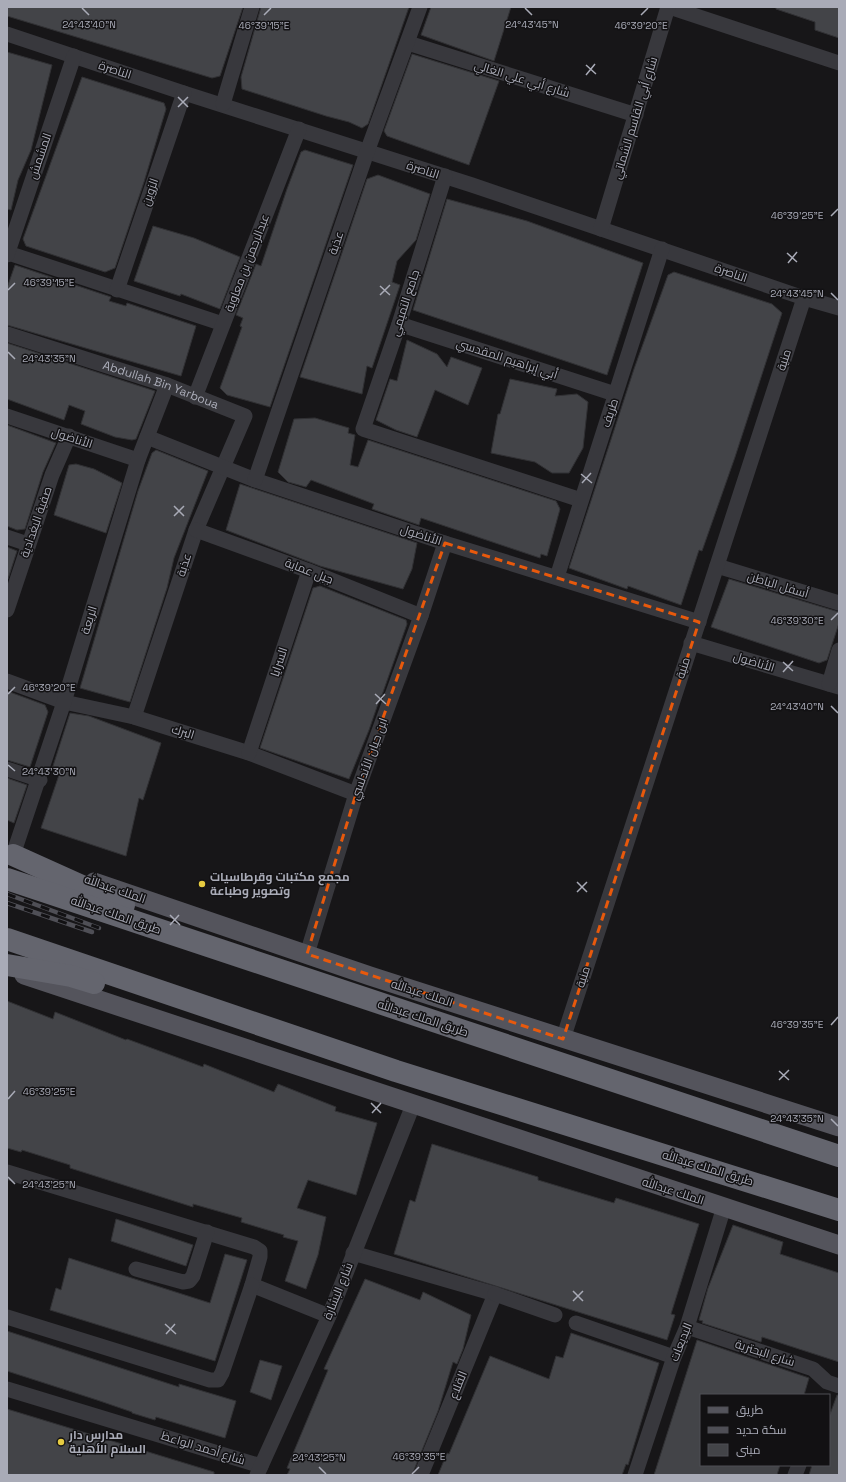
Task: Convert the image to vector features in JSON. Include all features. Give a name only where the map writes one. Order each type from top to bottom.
[{"type":"highway","points":[[10,853],[143,914],[353,986],[420,1018]]},
{"type":"highway","name":"طريق الملك عبدالله","points":[[7,879],[420,1018],[839,1156]]},
{"type":"highway","name":"طريق الملك عبدالله","points":[[7,939],[396,1071],[839,1210]]},
{"type":"highway","points":[[7,965],[71,976],[338,1062],[396,1071]]},
{"type":"highway","points":[[776,1135],[839,1150]]},
{"type":"highway","points":[[760,1185],[839,1221]]},
{"type":"main road","name":"الملك عبدالله","points":[[10,853],[563,1039],[839,1127]]},
{"type":"main road","name":"الملك عبدالله","points":[[7,970],[839,1245]]},
{"type":"street","points":[[223,104],[252,7]]},
{"type":"street","name":"عذبة","points":[[256,480],[367,152],[420,7]]},
{"type":"street","points":[[669,7],[839,62]]},
{"type":"street","name":"شارع أبي القاسم الشماتي","points":[[601,229],[669,7]]},
{"type":"street","name":"الناصرة","points":[[7,34],[184,93],[223,104],[367,152],[445,176],[804,298],[839,308]]},
{"type":"street","name":"شارع أبي علي الغالي","points":[[408,43],[636,115]]},
{"type":"street","name":"المشمش","points":[[7,254],[74,56]]},
{"type":"street","name":"الزوين","points":[[117,290],[184,93]]},
{"type":"street","name":"عبدالرحمن بن معاوية","points":[[195,397],[222,324],[299,129]]},
{"type":"street","name":"جامع التميمي","points":[[445,176],[399,324],[363,429],[581,500]]},
{"type":"street","name":"طريف","points":[[557,577],[662,249]]},
{"type":"street","points":[[7,254],[222,324]]},
{"type":"street","name":"منية","points":[[563,1039],[804,298]]},
{"type":"street","name":"أبي إبراهيم المقدسي","points":[[399,324],[615,394]]},
{"type":"street","name":"Abdullah Bin Yarboua","points":[[7,334],[167,386],[245,416]]},
{"type":"street","name":"الريعة","points":[[10,853],[40,780],[138,460],[167,386]]},
{"type":"street","name":"الأناضول","points":[[7,416],[138,460]]},
{"type":"street","name":"عذبة","points":[[134,717],[196,530],[245,416]]},
{"type":"street","name":"صفية البغدادية","points":[[7,610],[52,475],[69,436]]},
{"type":"street","name":"الأناضول","points":[[147,437],[224,466],[256,480],[445,543],[699,622]]},
{"type":"street","name":"جبل عماية","points":[[196,530],[309,571],[421,616]]},
{"type":"street","points":[[7,537],[28,544]]},
{"type":"street","name":"ابن حيان الأندلسي","points":[[307,954],[356,794],[421,616],[445,543]]},
{"type":"street","name":"أسفل الباطن","points":[[718,566],[839,603]]},
{"type":"street","name":"السرايا","points":[[249,753],[309,571]]},
{"type":"street","name":"الأناضول","points":[[692,643],[834,686]]},
{"type":"street","points":[[834,686],[839,650]]},
{"type":"street","name":"البرك","points":[[7,681],[64,702],[134,717],[249,753],[356,794]]},
{"type":"street","points":[[7,769],[40,780]]},
{"type":"street","name":"شارع البشارة","points":[[259,1470],[328,1316],[413,1105]]},
{"type":"street","points":[[7,1172],[254,1246],[260,1251],[260,1257],[252,1285],[222,1373],[218,1380],[210,1380],[7,1317]]},
{"type":"street","name":"البديعات","points":[[635,1475],[674,1357],[688,1327],[724,1208]]},
{"type":"street","points":[[136,1269],[183,1282],[189,1281],[194,1276],[207,1232]]},
{"type":"street","points":[[353,1253],[495,1294],[555,1315]]},
{"type":"street","points":[[252,1285],[328,1316]]},
{"type":"street","name":"القلاع","points":[[422,1475],[495,1294]]},
{"type":"street","points":[[576,1323],[674,1357]]},
{"type":"street","name":"شارع البحترية","points":[[688,1327],[813,1369],[830,1388]]},
{"type":"street","name":"شارع أحمد الواعظ","points":[[7,1389],[259,1470]]},
{"type":"highlighted area","points":[[445,543],[699,622],[563,1039],[307,954],[356,794]]},
{"type":"building","points":[[7,7],[243,7],[220,76],[212,78],[7,16]]},
{"type":"building","points":[[261,7],[409,7],[368,124],[362,128],[349,122],[242,89],[241,77]]},
{"type":"building","points":[[431,7],[511,7],[494,61],[421,35]]},
{"type":"building","points":[[776,7],[839,7],[839,38],[815,30],[815,22],[776,9]]},
{"type":"building","points":[[7,52],[52,65],[31,150],[18,180],[11,210],[7,209]]},
{"type":"building","points":[[412,54],[499,81],[469,165],[387,136],[384,131]]},
{"type":"building","points":[[82,77],[164,103],[166,109],[144,182],[115,268],[105,272],[26,246],[23,239]]},
{"type":"building","points":[[305,150],[353,165],[270,407],[227,395],[220,388],[242,327],[240,326],[243,318],[236,315],[256,264],[261,266],[301,152]]},
{"type":"building","points":[[378,175],[430,194],[416,240],[397,261],[392,282],[400,285],[372,368],[367,366],[362,394],[300,377],[367,179]]},
{"type":"building","points":[[447,199],[527,221],[643,263],[607,375],[413,310]]},
{"type":"building","points":[[153,226],[194,238],[240,257],[220,309],[181,294],[180,296],[134,281]]},
{"type":"building","points":[[15,265],[111,297],[109,301],[126,306],[127,303],[196,326],[181,376],[7,325],[7,288]]},
{"type":"building","points":[[674,272],[772,304],[782,313],[735,457],[702,551],[699,550],[681,605],[628,586],[627,589],[569,568],[634,369],[668,275]]},
{"type":"building","points":[[407,340],[437,354],[447,367],[451,357],[482,368],[468,405],[435,390],[417,437],[396,430],[376,420],[390,379],[397,381]]},
{"type":"building","points":[[7,343],[155,391],[136,439],[132,440],[115,437],[81,424],[85,411],[69,405],[64,420],[7,399]]},
{"type":"building","points":[[510,379],[557,389],[555,396],[577,394],[588,402],[583,448],[569,473],[552,473],[535,462],[491,453],[498,414],[500,414]]},
{"type":"building","points":[[315,418],[349,428],[348,433],[355,435],[350,465],[358,467],[368,440],[556,501],[560,509],[547,556],[541,554],[540,558],[421,518],[419,525],[372,509],[374,504],[311,480],[306,487],[288,482],[278,472],[294,419]]},
{"type":"building","points":[[7,425],[56,443],[43,472],[25,529],[17,530],[7,526]]},
{"type":"building","points":[[156,450],[208,471],[174,558],[167,588],[130,702],[80,688],[138,491],[152,453]]},
{"type":"building","points":[[76,464],[94,469],[122,483],[106,533],[54,515],[69,465]]},
{"type":"building","points":[[240,484],[417,543],[412,569],[403,589],[320,566],[226,530]]},
{"type":"building","points":[[7,547],[17,551],[8,579],[7,579]]},
{"type":"building","points":[[729,579],[839,612],[839,623],[827,660],[819,663],[711,627]]},
{"type":"building","points":[[320,586],[406,620],[407,624],[369,730],[349,779],[260,748],[313,588]]},
{"type":"building","points":[[7,691],[45,705],[48,712],[30,767],[7,760]]},
{"type":"building","points":[[70,713],[89,716],[161,743],[143,800],[139,798],[126,856],[41,828],[60,772],[52,769]]},
{"type":"building","points":[[7,778],[27,785],[14,823],[7,820]]},
{"type":"building","points":[[7,1001],[53,1019],[55,1012],[126,1040],[127,1039],[203,1067],[204,1064],[274,1092],[278,1084],[336,1107],[335,1111],[377,1123],[356,1195],[308,1180],[297,1208],[326,1217],[318,1255],[306,1289],[285,1281],[298,1241],[283,1237],[284,1235],[241,1222],[242,1218],[193,1204],[193,1207],[70,1168],[70,1165],[22,1150],[21,1152],[7,1148]]},
{"type":"building","points":[[432,1144],[538,1177],[538,1180],[614,1203],[616,1198],[699,1224],[671,1314],[675,1315],[667,1340],[394,1254],[410,1200],[415,1202]]},
{"type":"building","points":[[116,1219],[193,1245],[186,1266],[111,1241]]},
{"type":"building","points":[[733,1225],[783,1242],[780,1254],[839,1273],[839,1362],[762,1337],[761,1342],[702,1323],[703,1321],[699,1320],[708,1288]]},
{"type":"building","points":[[225,1254],[247,1260],[215,1361],[50,1310],[56,1288],[61,1290],[69,1258],[210,1303]]},
{"type":"building","points":[[365,1279],[420,1300],[423,1292],[471,1315],[463,1349],[457,1364],[453,1362],[438,1411],[412,1475],[287,1475],[290,1469],[287,1468],[328,1370],[324,1369]]},
{"type":"building","points":[[7,1331],[179,1387],[179,1384],[236,1401],[225,1438],[156,1417],[155,1420],[132,1413],[7,1371]]},
{"type":"building","points":[[571,1333],[659,1363],[628,1465],[626,1464],[622,1475],[438,1475],[447,1453],[449,1454],[490,1356],[549,1379],[556,1356],[563,1358]]},
{"type":"building","points":[[697,1340],[809,1378],[804,1394],[700,1394],[700,1466],[780,1466],[777,1475],[654,1475]]},
{"type":"building","points":[[260,1360],[282,1366],[271,1400],[250,1392]]},
{"type":"building","points":[[837,1395],[839,1395],[839,1475],[809,1475],[812,1466],[830,1466],[830,1414]]},
{"type":"building","name":"مدارس دار السلام الأهلية","points":[[7,1409],[214,1472],[214,1475],[7,1475]]},
{"type":"railway","points":[[7,894],[99,928]]},
{"type":"railway","points":[[7,903],[92,932]]},
{"type":"place","name":"مجمع مكتبات وقرطاسيات وتصوير وطباعة","points":[[202,884]]},
{"type":"place","name":"مدارس دار السلام الأهلية","points":[[61,1442]]}]
